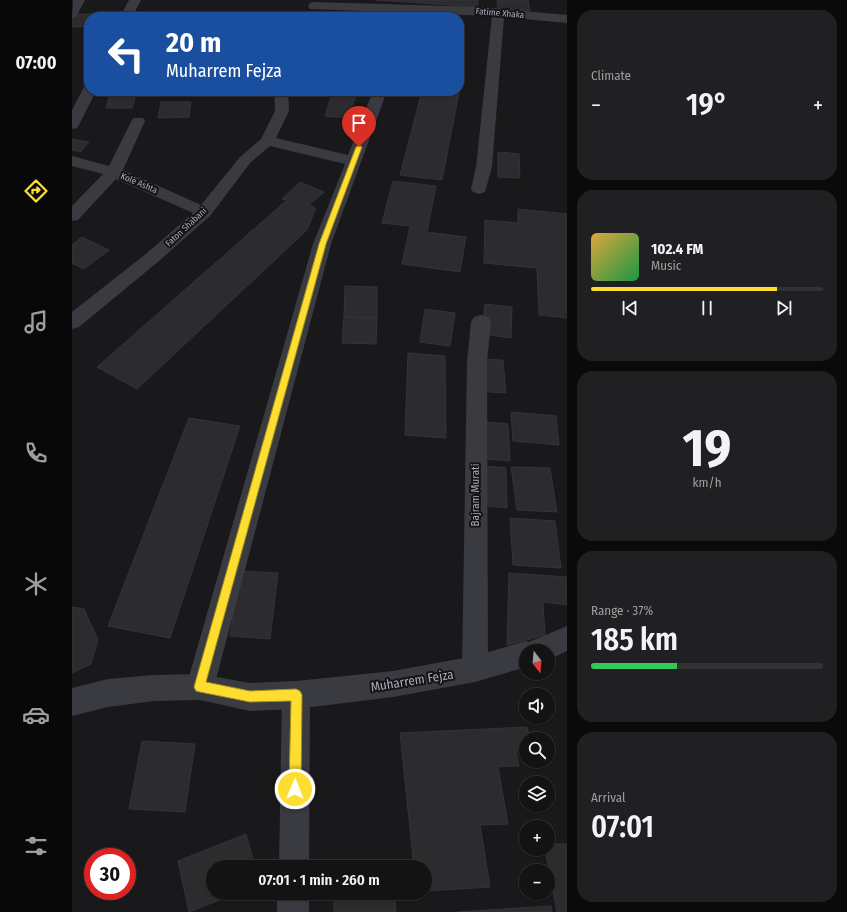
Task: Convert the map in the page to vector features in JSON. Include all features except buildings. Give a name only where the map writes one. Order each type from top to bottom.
[{"type":"street","points":[[72,14],[80,0]]},
{"type":"street","points":[[129,12],[135,0]]},
{"type":"street","points":[[309,12],[315,3]]},
{"type":"street","name":"Fatime Xhaka","points":[[315,3],[393,12]]},
{"type":"street","name":"Fatime Xhaka","points":[[412,12],[485,5],[498,13],[567,19]]},
{"type":"street","points":[[479,189],[484,167],[498,13]]},
{"type":"street","points":[[72,125],[86,96]]},
{"type":"street","name":"Faton Shabani","points":[[72,322],[153,257],[204,212],[245,160],[267,141],[282,111],[281,96]]},
{"type":"street","points":[[200,687],[322,244],[378,96]]},
{"type":"street","points":[[72,216],[114,172],[138,121]]},
{"type":"street","points":[[267,141],[354,161]]},
{"type":"street","name":"Kolë Ashta","points":[[72,161],[114,172],[204,212]]},
{"type":"street","name":"Bajram Murati","points":[[475,669],[477,362],[481,322]]},
{"type":"street","points":[[554,644],[567,638]]},
{"type":"street","name":"Muharrem Fejza","points":[[72,702],[108,693],[154,688],[200,687],[250,696],[296,695],[393,684],[475,669],[519,656]]},
{"type":"street","points":[[294,860],[296,695]]},
{"type":"street","points":[[293,900],[293,912]]},
{"type":"route","points":[[295,789],[296,695],[250,696],[200,687],[322,244],[359,147]]}]
